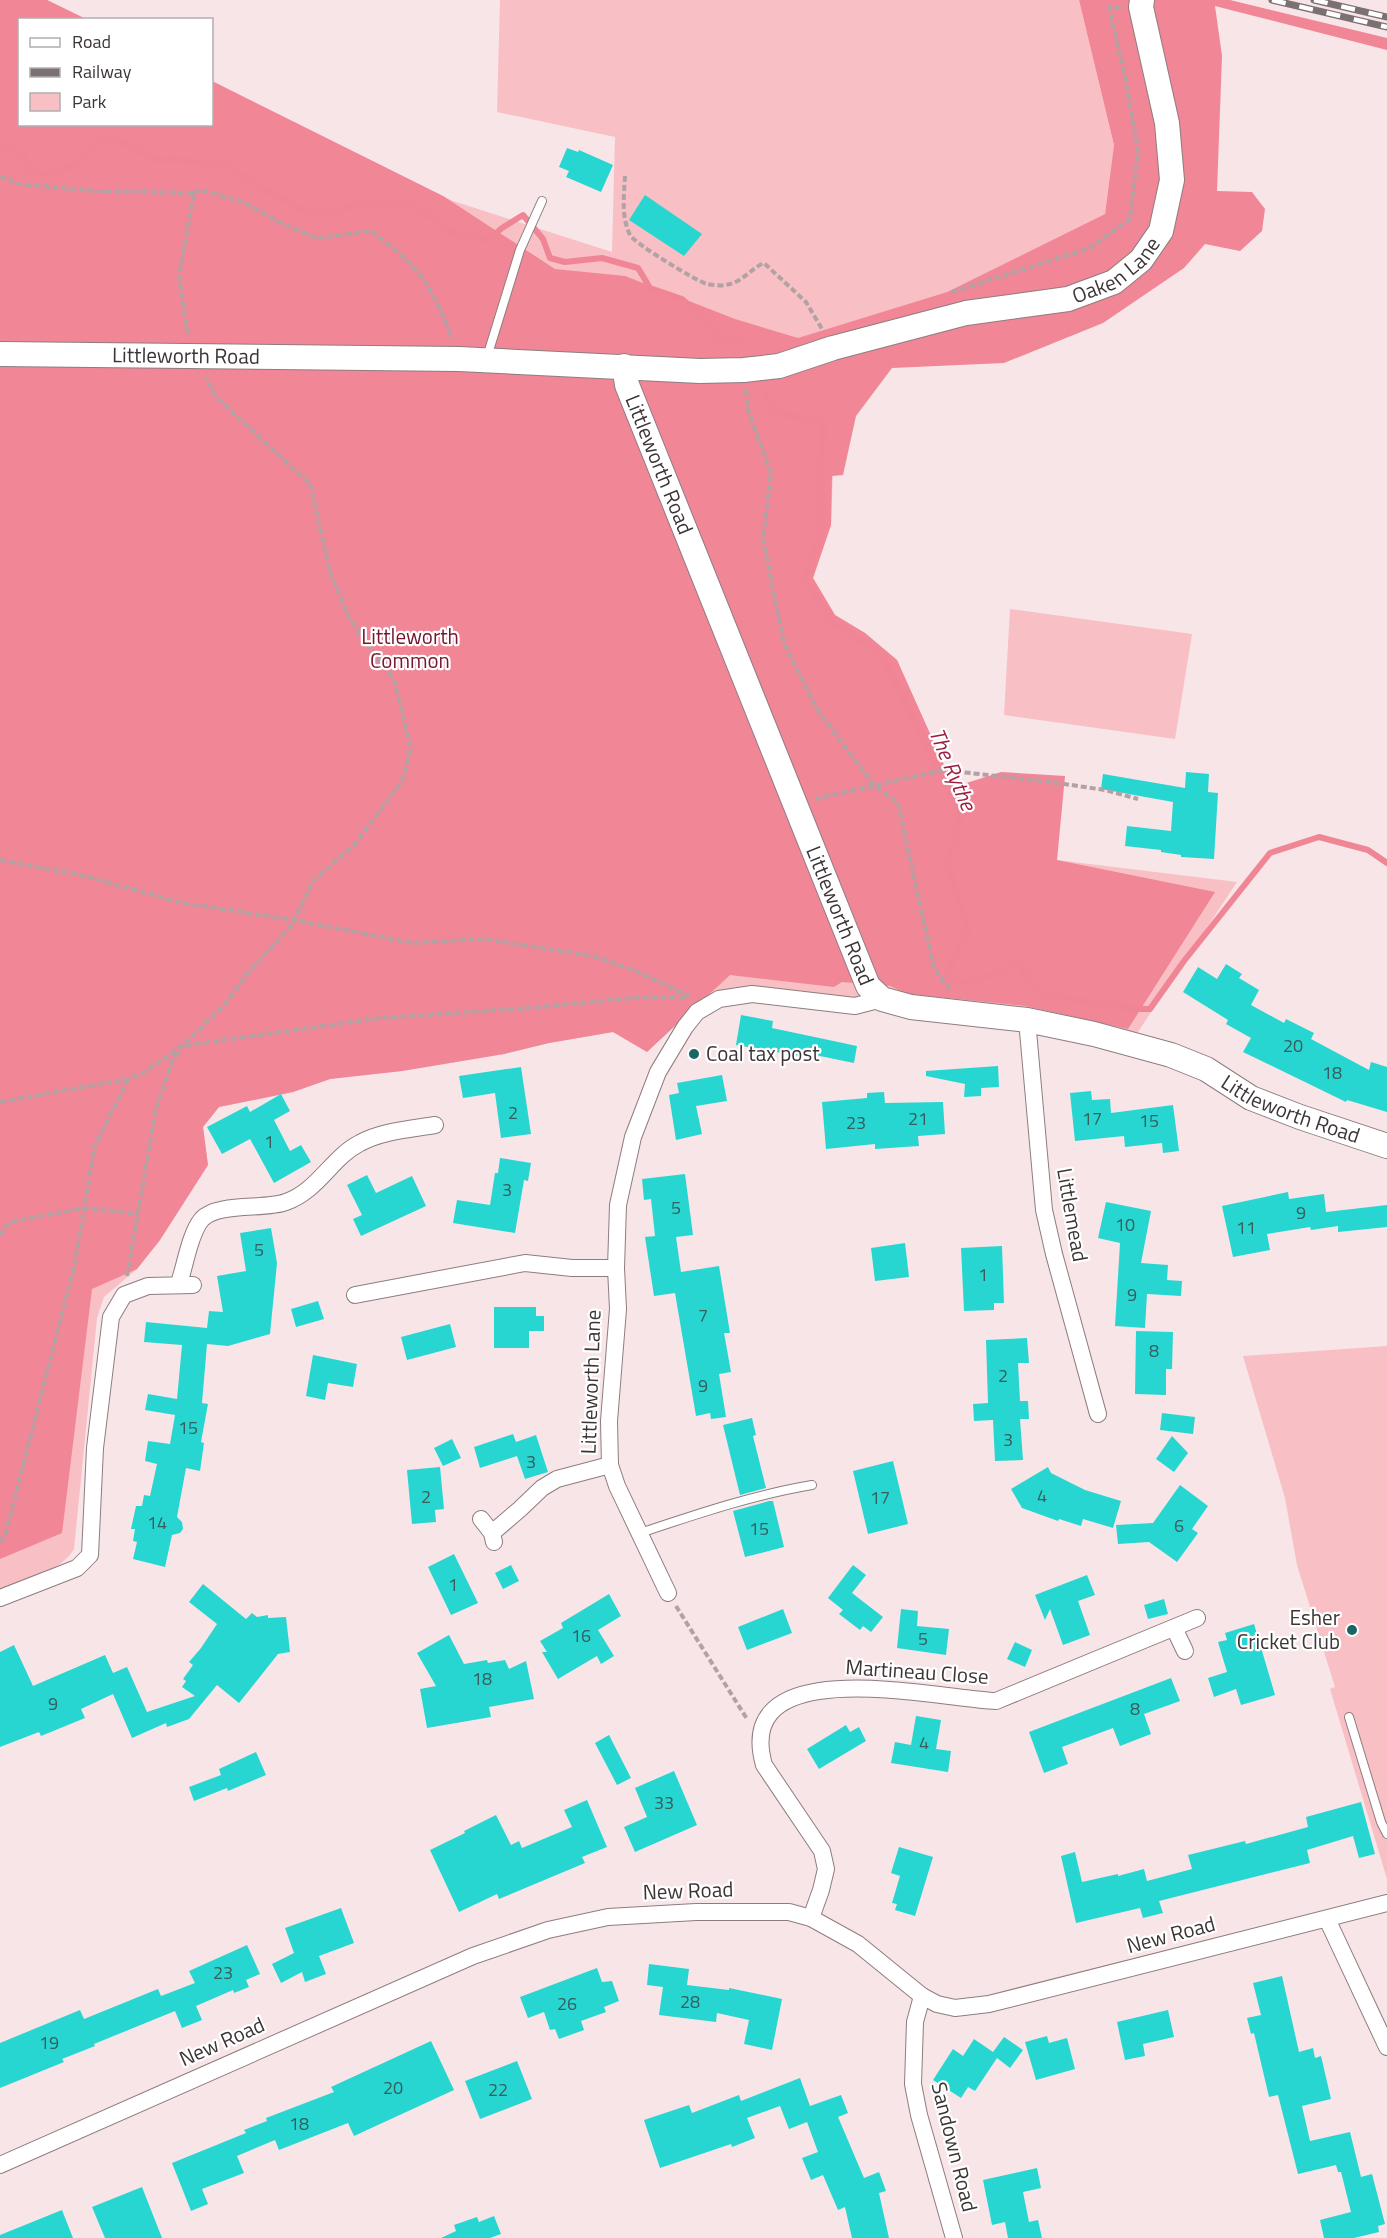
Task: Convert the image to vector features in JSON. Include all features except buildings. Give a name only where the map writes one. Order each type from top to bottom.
[{"type":"street","name":"Oaken Lane","points":[[833,348],[966,313],[1068,298],[1114,282],[1141,261],[1161,231],[1172,180],[1167,123],[1142,4]]},
{"type":"street","name":"Littleworth Road","points":[[0,354],[459,359],[700,371],[779,366],[833,348]]},
{"type":"street","name":"Littleworth Road","points":[[624,366],[627,385],[868,987],[882,999],[911,1007],[1027,1020],[1094,1034],[1171,1055],[1206,1069],[1251,1098],[1387,1146]]},
{"type":"street","name":"Littleworth Lane","points":[[668,1593],[617,1486],[610,1465],[609,1421],[618,1309],[616,1268],[618,1205],[633,1137],[658,1072],[685,1027],[697,1012],[719,999],[752,994],[855,1006],[882,999]]},
{"type":"street","name":"Littlemead","points":[[1027,1020],[1044,1210],[1098,1414]]},
{"type":"street","points":[[0,1598],[77,1568],[90,1555],[95,1448],[111,1317],[124,1295],[148,1286],[186,1284],[196,1230],[203,1219],[214,1212],[285,1203],[305,1193],[358,1143],[375,1137],[435,1125]]},
{"type":"street","points":[[355,1295],[525,1263],[572,1268],[616,1268]]},
{"type":"street","points":[[481,1520],[493,1537],[542,1488],[557,1479],[610,1465]]},
{"type":"street","name":"Martineau Close","points":[[759,1737],[766,1717],[777,1706],[795,1696],[827,1689],[882,1689],[969,1700],[996,1701],[1197,1618]]},
{"type":"street","points":[[1174,1628],[1185,1650]]},
{"type":"street","points":[[759,1737],[764,1765],[822,1851],[825,1869],[821,1890],[811,1918]]},
{"type":"street","name":"New Road","points":[[0,2165],[435,1972],[513,1940],[608,1917],[789,1912],[811,1918],[858,1944],[922,1996],[937,2004],[955,2008],[989,2004],[1387,1903]]},
{"type":"street","points":[[1327,1919],[1387,2047]]},
{"type":"street","name":"Sandown Road","points":[[922,1996],[915,2022],[913,2084],[919,2115],[954,2238]]},
{"type":"lane","points":[[486,360],[527,235],[542,201]]},
{"type":"lane","points":[[640,1533],[730,1503],[773,1491],[812,1485]]},
{"type":"lane","points":[[1349,1717],[1381,1822],[1387,1834]]},
{"type":"path","points":[[951,293],[1090,248],[1130,219],[1138,150],[1124,71],[1109,8],[1142,4]]},
{"type":"path","points":[[0,176],[19,184],[83,190],[194,193],[200,190],[243,202],[283,224],[317,238],[370,231],[419,273],[446,320],[459,359]]},
{"type":"path","points":[[626,176],[623,216],[631,237],[706,284],[725,285],[748,275],[754,267],[764,263],[806,302],[833,348]]},
{"type":"path","points":[[0,1102],[128,1079],[144,1072],[182,1046],[224,1005],[248,973],[292,926],[313,881],[356,843],[402,781],[411,749],[394,680],[348,615],[330,572],[310,484],[216,397],[195,356],[186,330],[179,276],[194,193]]},
{"type":"path","points":[[744,370],[748,410],[771,473],[763,539],[784,644],[818,711],[874,785],[898,803],[934,968],[950,988],[953,1012]]},
{"type":"path","points":[[794,803],[943,770],[1105,790],[1138,799]]},
{"type":"path","points":[[0,860],[81,875],[183,903],[294,920],[412,943],[484,939],[593,956],[636,971],[693,998],[633,998],[380,1018],[182,1046],[172,1062],[156,1108],[124,1295]]},
{"type":"path","points":[[0,1542],[6,1536],[74,1268],[95,1145],[128,1079]]},
{"type":"path","points":[[0,1235],[10,1222],[83,1208],[138,1214]]},
{"type":"path","points":[[668,1593],[759,1737]]},
{"type":"green space","name":"Littleworth Common","points":[[0,0],[47,0],[84,18],[18,18],[18,126],[213,126],[213,81],[453,201],[612,252],[615,137],[497,112],[500,0],[1079,0],[1114,145],[1105,214],[947,292],[799,338],[835,415],[831,525],[813,578],[835,615],[865,633],[897,660],[966,815],[959,848],[1237,882],[1132,1041],[911,1007],[719,999],[673,1025],[647,1052],[613,1032],[549,1043],[504,1054],[402,1071],[330,1079],[293,1092],[219,1107],[203,1127],[208,1165],[160,1240],[137,1269],[104,1297],[97,1318],[74,1549],[68,1557],[51,1570],[0,1589]]},
{"type":"green space","name":"Littleworth Common","points":[[0,0],[47,0],[84,18],[18,18],[18,126],[213,126],[213,81],[443,196],[555,269],[625,276],[735,319],[798,338],[947,292],[1105,214],[1114,145],[1079,0],[1230,0],[1387,38],[1387,50],[1215,6],[1222,56],[1217,191],[1252,192],[1265,209],[1262,231],[1240,251],[1205,244],[1184,268],[1103,323],[1004,363],[892,368],[856,416],[843,475],[832,476],[831,525],[813,578],[835,615],[865,633],[897,660],[954,787],[1001,772],[1065,776],[1057,860],[1215,892],[1128,1029],[1025,1006],[908,994],[890,986],[842,982],[834,987],[730,975],[647,1052],[613,1032],[549,1043],[504,1054],[402,1071],[330,1079],[293,1092],[219,1107],[203,1127],[208,1165],[160,1240],[137,1269],[92,1289],[62,1533],[0,1559]]},
{"type":"green space","points":[[1010,609],[1192,634],[1175,739],[1004,715]]},
{"type":"green space","name":"Esher Cricket Club","points":[[1387,1346],[1387,1879],[1330,1689],[1335,1687],[1297,1565],[1285,1498],[1243,1356]]},
{"type":"waterway","name":"The Rythe","points":[[0,144],[24,156],[29,170],[40,175],[56,173],[75,164],[105,140],[120,141],[157,160],[173,159],[227,165],[255,184],[309,214],[335,211],[370,202],[408,204],[439,221],[456,235],[488,240],[523,215],[543,239],[550,258],[565,262],[602,258],[638,268],[650,288],[682,299],[701,316],[719,340],[743,342]]},
{"type":"waterway","name":"The Rythe","points":[[766,396],[773,412],[824,423],[821,471],[822,529],[805,579],[806,582],[833,622],[865,643],[886,664],[951,794],[959,819],[956,840],[948,858],[951,877],[968,929],[949,968],[951,978],[967,983],[1006,970],[1016,962],[1044,995],[1150,1009],[1184,961],[1270,853],[1319,837],[1368,850],[1387,863]]},
{"type":"railway","points":[[1272,0],[1387,27]]},
{"type":"railway","points":[[1314,0],[1387,17]]},
{"type":"place","name":"Coal tax post","points":[[694,1054]]},
{"type":"place","name":"Esher Cricket Club","points":[[1352,1630]]}]
